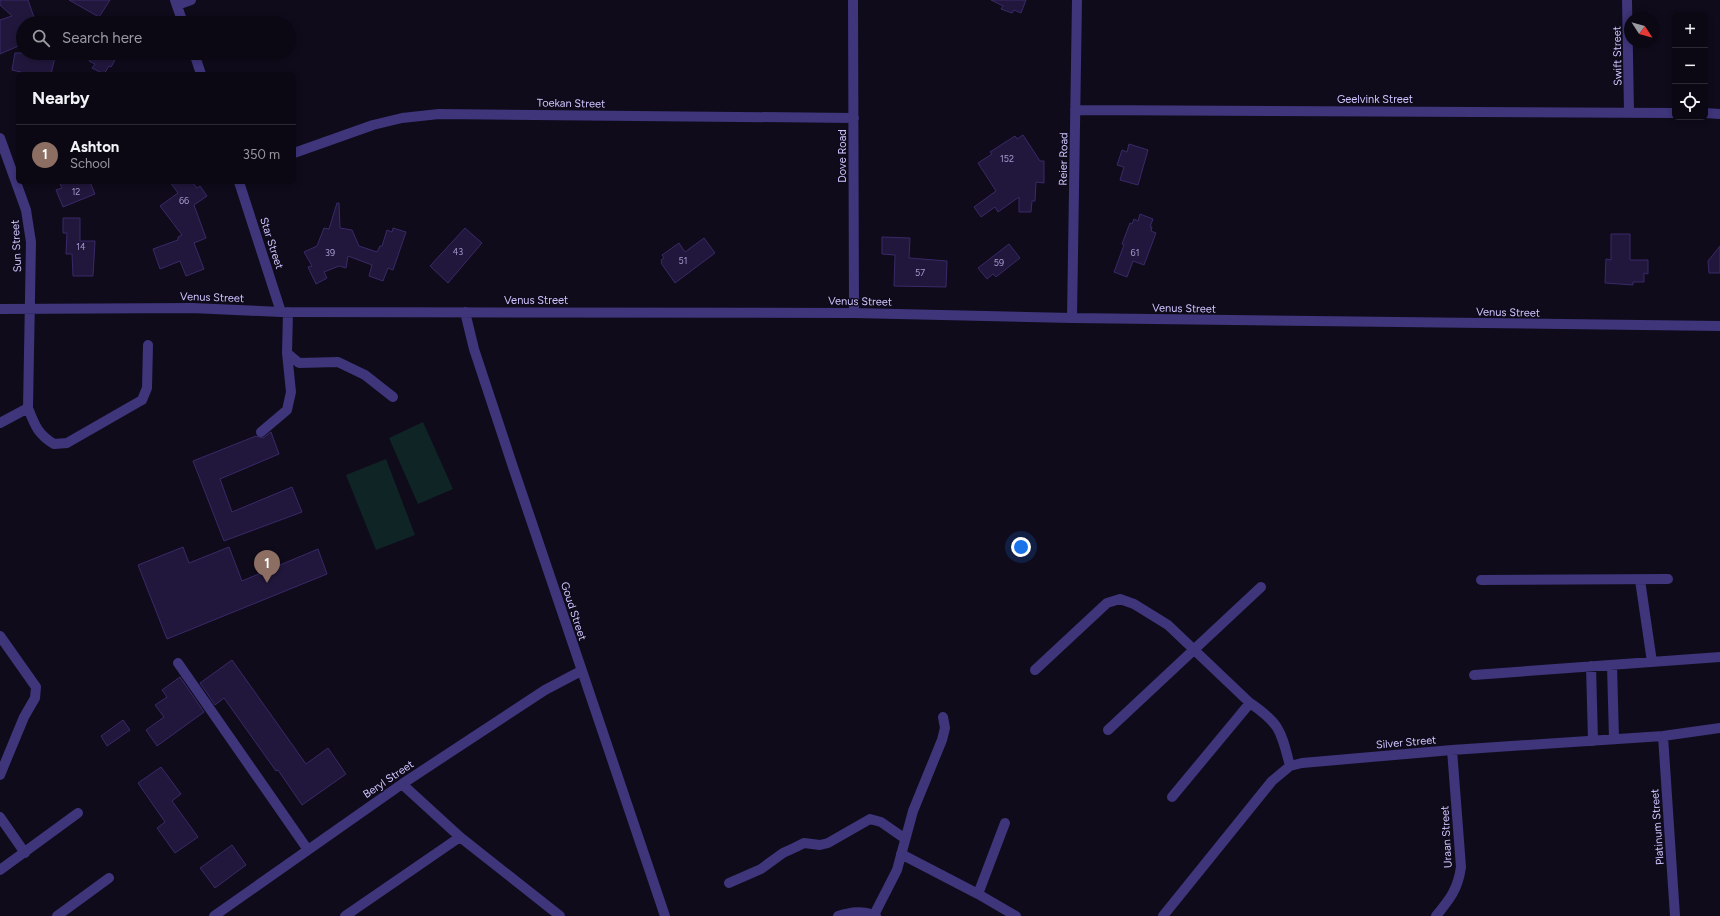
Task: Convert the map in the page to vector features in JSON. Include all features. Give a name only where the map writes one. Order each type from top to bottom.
[{"type":"street","points":[[181,16],[176,3],[191,0]]},
{"type":"street","name":"Dove Road","points":[[853,0],[854,313]]},
{"type":"street","name":"Reier Road","points":[[1072,318],[1076,0]]},
{"type":"street","name":"Swift Street","points":[[1627,0],[1630,111]]},
{"type":"street","points":[[196,60],[200,72]]},
{"type":"street","name":"Geelvink Street","points":[[1075,110],[1630,111],[1672,113]]},
{"type":"street","name":"Toekan Street","points":[[296,152],[373,126],[402,118],[439,114],[854,118]]},
{"type":"street","points":[[1708,114],[1720,114]]},
{"type":"street","name":"Sun Street","points":[[0,138],[16,182]]},
{"type":"street","name":"Sun Street","points":[[17,184],[26,210],[31,242],[28,408]]},
{"type":"street","name":"Star Street","points":[[241,184],[284,312],[291,392],[287,410],[261,432]]},
{"type":"street","name":"Venus Street","points":[[0,309],[192,308],[284,312],[854,313],[1072,318],[1720,326]]},
{"type":"street","name":"Goud Street","points":[[465,312],[474,349],[581,671],[666,916]]},
{"type":"street","points":[[0,423],[28,408],[38,431],[44,438],[54,444],[67,443],[142,400],[147,388],[148,345]]},
{"type":"street","points":[[287,353],[299,363],[338,362],[365,375],[393,397]]},
{"type":"street","points":[[1481,580],[1668,579]]},
{"type":"street","points":[[1640,580],[1652,662]]},
{"type":"street","points":[[1108,730],[1261,587]]},
{"type":"street","points":[[1035,670],[1107,602],[1120,599],[1134,604],[1168,625],[1250,703],[1276,724],[1282,737],[1290,766]]},
{"type":"street","points":[[0,636],[36,686],[35,698],[24,717],[0,775]]},
{"type":"street","points":[[1474,675],[1720,657]]},
{"type":"street","points":[[178,663],[308,850]]},
{"type":"street","points":[[1612,665],[1614,739]]},
{"type":"street","points":[[1591,666],[1593,741]]},
{"type":"street","name":"Beryl Street","points":[[214,916],[402,784],[545,690],[581,671]]},
{"type":"street","points":[[1172,797],[1250,703]]},
{"type":"street","points":[[838,916],[851,912],[875,915],[897,870],[904,838],[913,811],[942,740],[945,728],[943,717]]},
{"type":"street","name":"Silver Street","points":[[1163,916],[1272,781],[1290,766],[1302,763],[1452,750],[1663,736],[1720,728]]},
{"type":"street","name":"Platinum Street","points":[[1663,736],[1675,916]]},
{"type":"street","name":"Uraan Street","points":[[1436,916],[1451,897],[1459,882],[1460,867],[1452,750]]},
{"type":"street","points":[[402,784],[460,837],[560,916]]},
{"type":"street","points":[[0,870],[78,813]]},
{"type":"street","points":[[0,817],[25,853]]},
{"type":"street","points":[[729,883],[761,869],[783,853],[796,847],[804,844],[820,845],[828,843],[870,819],[881,822],[904,838]]},
{"type":"street","points":[[978,894],[1005,823]]},
{"type":"street","points":[[345,916],[460,837]]},
{"type":"street","points":[[901,854],[978,894],[1016,916]]},
{"type":"street","points":[[57,916],[109,878]]},
{"type":"green space","points":[[423,422],[453,489],[418,504],[389,438]]},
{"type":"green space","points":[[386,459],[415,535],[376,550],[346,475]]},
{"type":"building","points":[[0,0],[28,0],[34,16],[16,16],[16,47],[0,54],[0,20],[12,16],[0,5]]},
{"type":"building","points":[[69,0],[110,0],[100,16]]},
{"type":"building","points":[[991,0],[1026,0],[1021,13],[1014,10],[1012,13],[1001,9],[1003,6]]},
{"type":"building","points":[[15,53],[16,60],[54,60],[51,72],[20,72],[12,70]]},
{"type":"building","points":[[115,60],[111,67],[109,66],[105,72],[100,72],[92,68],[95,64],[89,61]]},
{"type":"building","points":[[1023,135],[1040,161],[1044,161],[1044,183],[1036,182],[1035,201],[1032,201],[1031,212],[1019,212],[1019,197],[998,212],[995,207],[981,217],[974,207],[996,191],[978,163],[992,154],[990,152],[1015,136],[1017,139]]},
{"type":"building","points":[[1129,144],[1148,150],[1138,185],[1120,180],[1124,167],[1117,165],[1122,150],[1127,152]]},
{"type":"building","points":[[60,184],[91,184],[95,194],[63,207],[56,190],[62,188]]},
{"type":"building","points":[[171,184],[194,184],[197,188],[200,186],[207,196],[194,205],[206,238],[194,243],[204,269],[186,276],[180,261],[160,269],[153,249],[178,240],[178,237],[182,235],[160,206],[178,193]]},
{"type":"building","points":[[337,203],[339,203],[340,228],[352,230],[359,246],[377,252],[380,246],[382,246],[387,230],[392,232],[393,228],[406,232],[393,270],[388,268],[383,281],[369,276],[372,265],[348,256],[346,268],[339,266],[324,272],[327,278],[316,284],[308,267],[312,266],[304,252],[317,246],[324,228],[329,229]]},
{"type":"building","points":[[1140,214],[1153,219],[1150,227],[1152,227],[1151,231],[1156,233],[1144,265],[1133,261],[1127,277],[1114,272],[1130,223],[1132,224],[1134,219],[1138,221]]},
{"type":"building","points":[[63,218],[80,218],[80,241],[95,241],[93,276],[73,276],[72,254],[66,254],[67,233],[63,233]]},
{"type":"building","points":[[465,228],[482,243],[448,283],[430,266]]},
{"type":"building","points":[[1611,234],[1630,234],[1630,260],[1648,260],[1648,274],[1644,273],[1644,282],[1633,282],[1633,285],[1605,283],[1606,259],[1611,260]]},
{"type":"building","points":[[882,237],[910,238],[909,258],[947,261],[946,287],[894,286],[895,255],[882,254]]},
{"type":"building","points":[[704,238],[715,253],[675,283],[661,263],[661,260],[664,258],[662,255],[679,243],[685,252]]},
{"type":"building","points":[[1009,244],[1020,258],[996,277],[993,274],[987,279],[978,268]]},
{"type":"building","points":[[1720,246],[1720,273],[1709,273],[1708,261]]},
{"type":"building","points":[[271,432],[279,454],[220,479],[232,512],[292,487],[302,512],[224,541],[193,461],[256,436],[263,438]]},
{"type":"building","points":[[183,547],[189,563],[229,547],[242,581],[318,549],[327,574],[167,639],[138,565]]},
{"type":"building","points":[[232,660],[306,764],[328,748],[346,774],[302,805],[278,770],[276,771],[224,698],[215,705],[200,683]]},
{"type":"building","points":[[180,677],[204,712],[157,746],[146,730],[164,717],[155,705],[167,697],[162,690]]},
{"type":"building","points":[[123,720],[130,730],[107,746],[101,736]]},
{"type":"building","points":[[161,767],[181,794],[172,801],[198,837],[175,853],[157,828],[165,822],[138,783]]},
{"type":"building","points":[[232,845],[246,865],[215,888],[200,868]]},
{"type":"place","name":"Ashton","points":[[267,583]]}]
